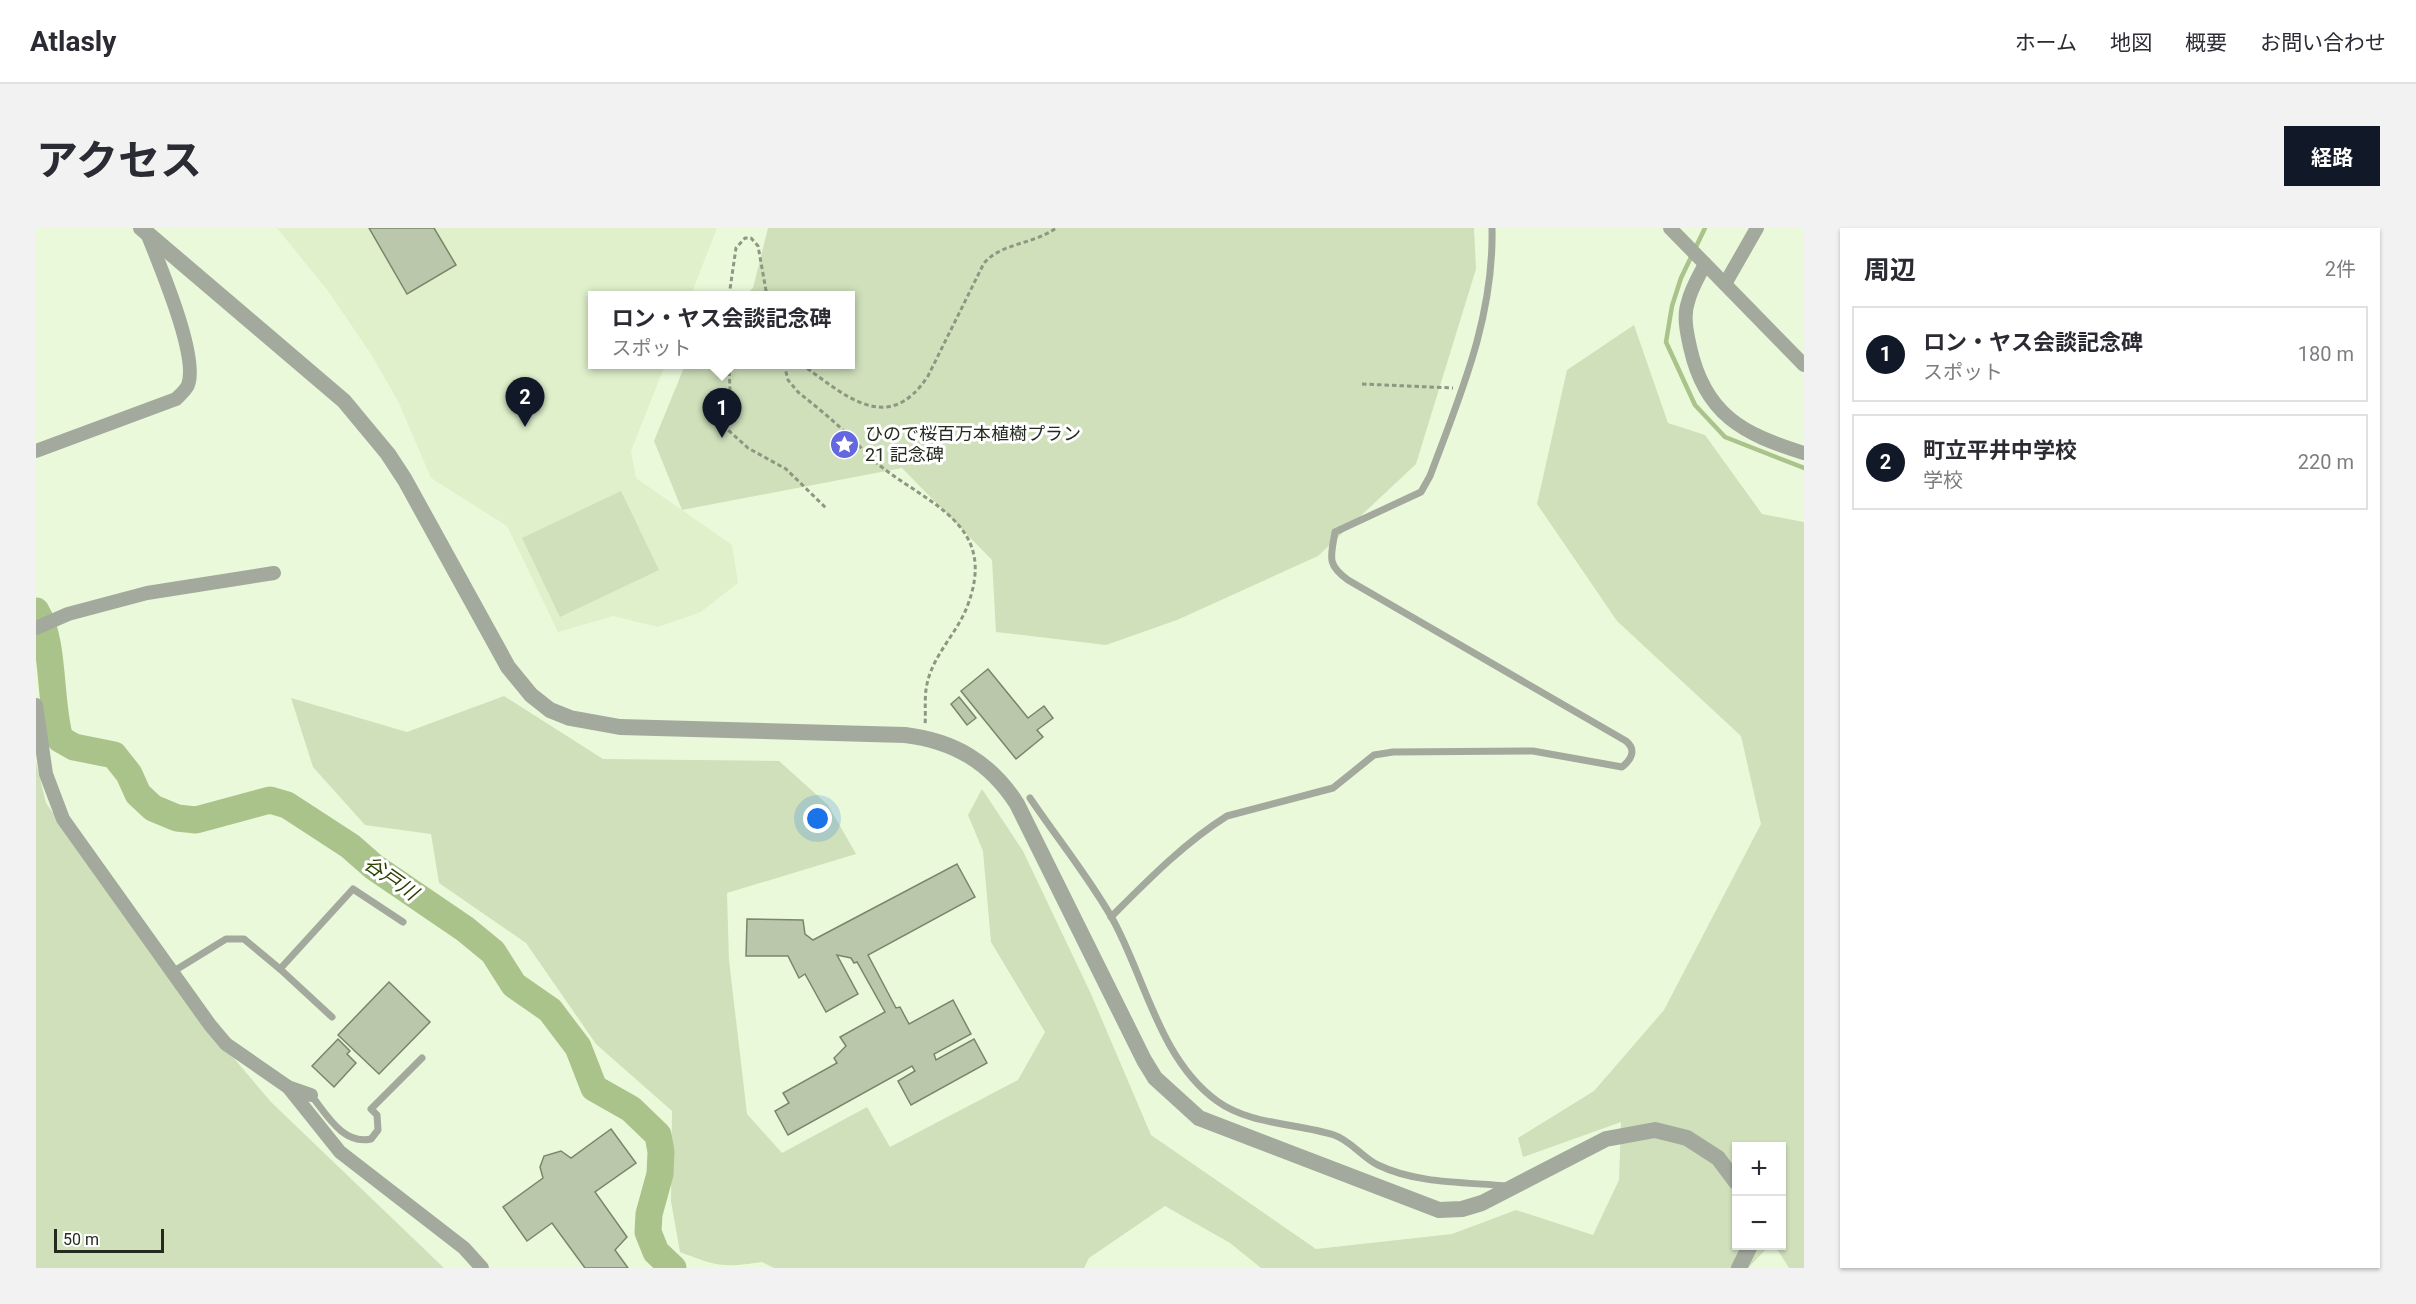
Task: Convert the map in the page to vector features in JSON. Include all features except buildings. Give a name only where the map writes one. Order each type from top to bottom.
[{"type":"street","points":[[1670,228],[1804,365]]},
{"type":"street","points":[[1725,284],[1757,228]]},
{"type":"street","points":[[36,451],[176,399],[188,386],[190,368],[184,338],[144,231]]},
{"type":"street","points":[[144,231],[344,400],[368,428],[405,480],[508,667],[531,695],[550,710],[570,718],[620,727],[925,737],[948,744],[981,762],[1009,791],[1155,1078],[1199,1118],[1439,1210],[1462,1209],[1482,1203],[1606,1139],[1656,1130],[1687,1138],[1718,1158],[1732,1176]]},
{"type":"street","points":[[1703,262],[1687,303],[1686,330],[1693,360],[1711,399],[1736,425],[1767,442],[1804,453]]},
{"type":"street","points":[[42,626],[68,614],[147,593],[274,573]]},
{"type":"street","points":[[36,705],[46,774],[63,819],[79,844],[174,971],[210,1025],[226,1044],[288,1088],[340,1152],[464,1248],[482,1268]]},
{"type":"street","points":[[288,1088],[312,1095]]},
{"type":"street","points":[[1739,1268],[1748,1250]]},
{"type":"lane","points":[[1111,917],[1144,884],[1227,816],[1333,788],[1374,755],[1393,752],[1533,751],[1622,767],[1630,760],[1633,752],[1626,741],[1348,580],[1336,572],[1330,560],[1335,532],[1421,492],[1430,476],[1483,327],[1493,263],[1492,228]]},
{"type":"lane","points":[[1030,798],[1111,917],[1154,1014],[1170,1042],[1197,1082],[1217,1101],[1241,1113],[1336,1135],[1378,1165],[1404,1175],[1513,1187]]},
{"type":"lane","points":[[280,969],[353,889],[403,922]]},
{"type":"lane","points":[[174,971],[226,939],[244,939],[332,1017]]},
{"type":"lane","points":[[312,1095],[347,1138],[359,1142],[371,1139],[378,1130],[377,1114],[371,1109],[422,1058]]},
{"type":"path","points":[[808,369],[855,401],[875,407],[905,403],[917,393],[928,376],[984,263],[995,251],[1042,238],[1056,228]]},
{"type":"path","points":[[730,291],[736,248],[745,238],[751,238],[758,246],[766,291]]},
{"type":"path","points":[[729,369],[730,391],[725,421],[734,437],[748,448],[786,469],[827,509]]},
{"type":"path","points":[[785,369],[788,380],[798,392],[844,430],[879,465],[946,509],[965,532],[972,546],[976,564],[967,607],[927,683],[925,737]]},
{"type":"path","points":[[1362,384],[1461,388]]},
{"type":"shaded area","points":[[277,228],[717,228],[693,291],[588,291],[588,369],[663,369],[631,451],[636,478],[732,545],[738,583],[701,612],[658,627],[613,616],[558,632],[507,526],[431,478],[399,403],[371,354],[328,291]]},
{"type":"shaded area","points":[[768,228],[1474,228],[1476,269],[1416,464],[1318,556],[1177,620],[1106,645],[996,632],[992,560],[902,468],[682,510],[654,441],[683,369],[855,369],[855,291],[750,291],[753,288]]},
{"type":"shaded area","points":[[1634,325],[1668,423],[1705,435],[1762,514],[1804,522],[1804,1268],[1789,1268],[1778,1250],[1786,1250],[1786,1142],[1732,1142],[1732,1250],[1765,1250],[1748,1268],[1261,1268],[1230,1243],[1165,1206],[1089,1258],[1084,1268],[774,1268],[762,1262],[720,1265],[692,1257],[680,1252],[671,1201],[672,1111],[596,1044],[526,943],[439,883],[431,834],[365,825],[313,767],[291,698],[407,732],[504,696],[603,759],[779,761],[828,805],[856,854],[727,893],[729,960],[747,1114],[782,1153],[867,1107],[890,1147],[1018,1080],[1045,1032],[991,942],[983,851],[968,815],[982,789],[1023,851],[1091,994],[1151,1135],[1316,1249],[1452,1234],[1516,1210],[1593,1235],[1619,1180],[1621,1122],[1523,1157],[1518,1138],[1594,1091],[1664,1010],[1761,824],[1741,736],[1617,621],[1537,504],[1567,370]]},
{"type":"shaded area","points":[[621,491],[659,570],[560,617],[522,538]]},
{"type":"shaded area","points":[[36,762],[46,803],[188,1004],[271,1102],[444,1268],[36,1268]]},
{"type":"waterway","points":[[1705,228],[1681,278],[1672,306],[1666,342],[1695,405],[1725,437],[1804,468]]},
{"type":"waterway","name":"谷戸川","points":[[36,611],[46,639],[60,739],[74,747],[114,755],[129,774],[138,794],[153,808],[177,818],[196,820],[270,800],[287,805],[350,846],[374,867],[465,929],[493,952],[514,985],[550,1010],[578,1047],[594,1088],[631,1109],[658,1135],[661,1152],[660,1174],[649,1214],[648,1232],[656,1252],[673,1268]]},
{"type":"place","name":"町立平井中学校","points":[[525,427]]},
{"type":"place","name":"ロン・ヤス会談記念碑","points":[[722,438]]},
{"type":"place","name":"ひので桜百万本植樹プラン 21 記念碑","points":[[844,444]]}]
